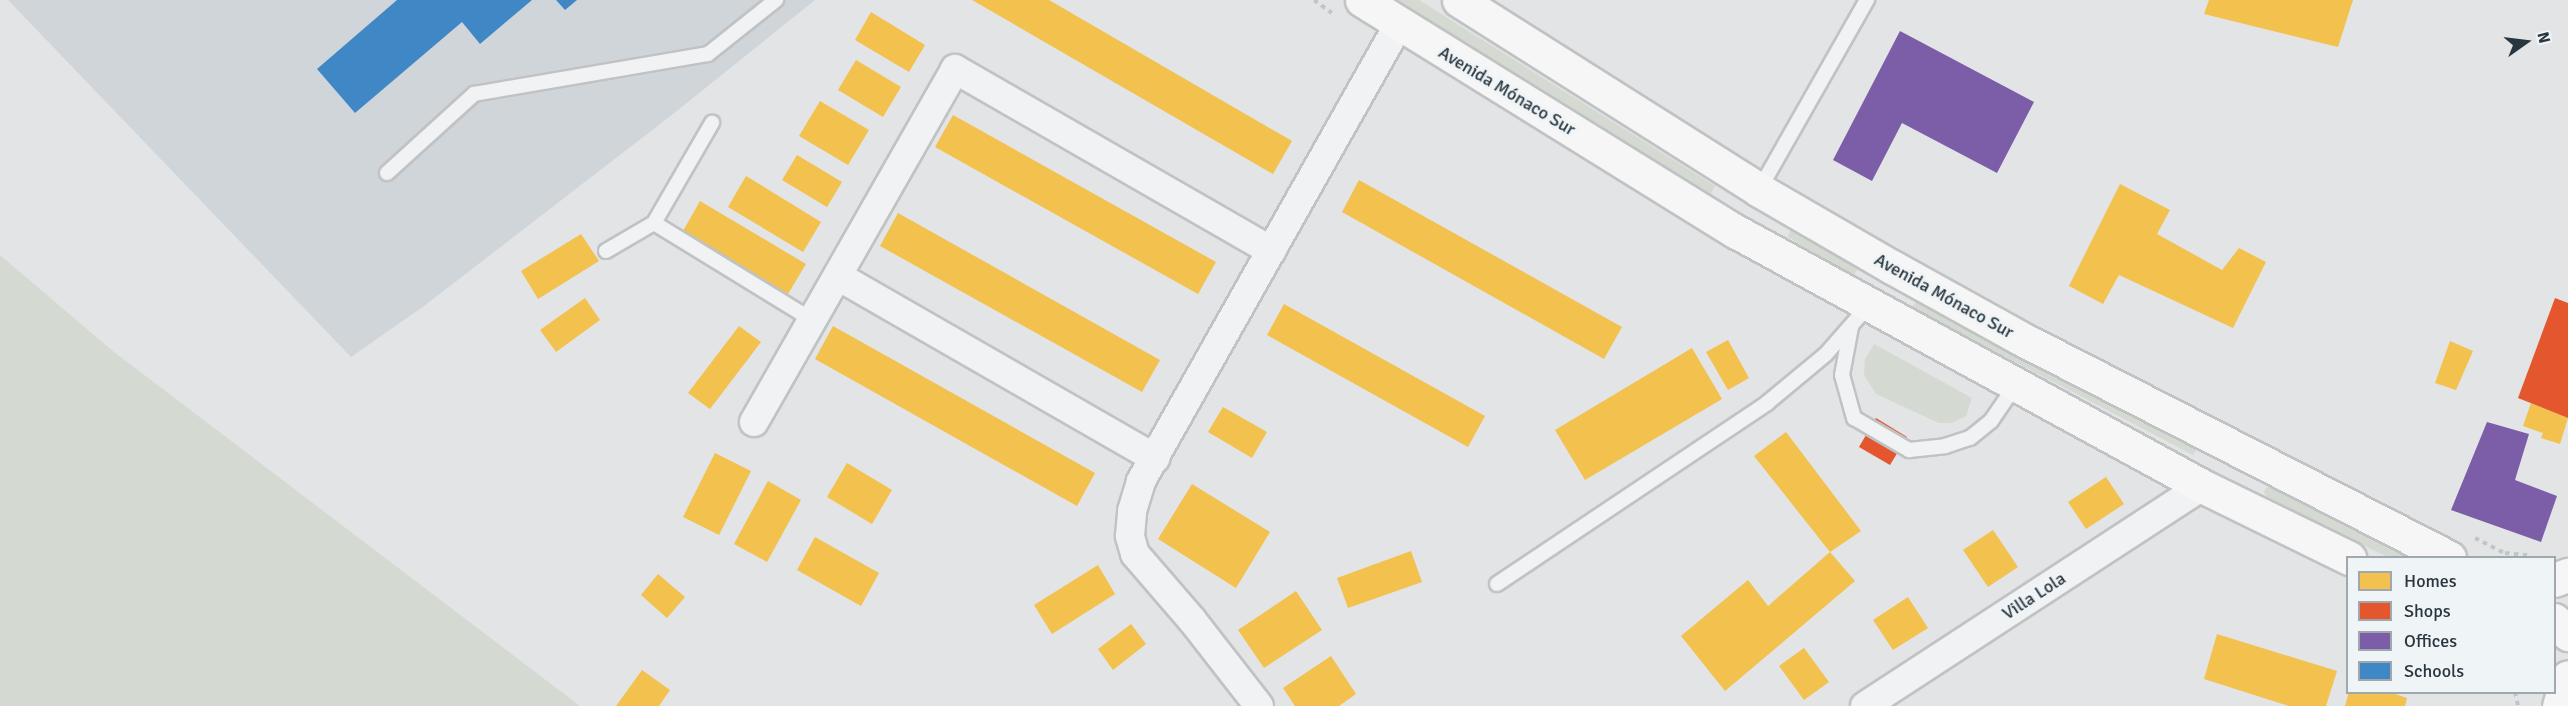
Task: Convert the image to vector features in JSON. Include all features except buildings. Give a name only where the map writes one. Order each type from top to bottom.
[{"type":"main road","name":"Avenida Mónaco Sur","points":[[1362,0],[1735,231],[1860,315],[2015,386],[2202,486],[2346,557]]},
{"type":"main road","name":"Avenida Mónaco Sur","points":[[1459,0],[1759,190],[2020,338],[2250,457],[2457,545]]},
{"type":"main road","points":[[1735,231],[1759,190]]},
{"type":"main road","points":[[1860,315],[1892,267]]},
{"type":"main road","points":[[2202,486],[2250,457]]},
{"type":"main road","points":[[2556,622],[2568,634]]},
{"type":"main road","points":[[2559,706],[2568,677]]},
{"type":"street","points":[[1259,706],[1192,620],[1135,554],[1130,536],[1132,511],[1142,482],[1155,458],[1399,24]]},
{"type":"street","points":[[754,422],[955,69],[1271,251]]},
{"type":"street","points":[[838,276],[1155,458]]},
{"type":"street","name":"Villa Lola","points":[[1865,706],[2202,486]]},
{"type":"lane","points":[[387,173],[474,94],[708,54],[776,0]]},
{"type":"lane","points":[[1759,190],[1867,0]]},
{"type":"lane","points":[[606,251],[654,224],[712,123]]},
{"type":"lane","points":[[654,224],[812,320]]},
{"type":"lane","points":[[1860,315],[1842,375],[1854,418],[1909,450],[1945,446],[1970,438],[1991,421],[2015,386]]},
{"type":"lane","points":[[1497,584],[1767,403],[1827,354],[1860,315]]},
{"type":"path","points":[[2457,545],[2532,556]]},
{"type":"shaded area","points":[[8,0],[815,0],[673,114],[424,306],[351,357]]},
{"type":"shaded area","points":[[1395,0],[1419,0],[1715,186],[1710,196]]},
{"type":"shaded area","points":[[1791,228],[1858,268],[1853,277],[1788,237]]},
{"type":"shaded area","points":[[0,255],[114,352],[580,706],[0,706]]},
{"type":"shaded area","points":[[1916,301],[2198,447],[2193,455],[1912,308]]},
{"type":"shaded area","points":[[1874,344],[1972,398],[1966,416],[1952,423],[1939,423],[1876,394],[1864,375],[1865,359]]},
{"type":"shaded area","points":[[2279,484],[2421,556],[2386,556],[2269,500],[2264,492],[2266,488]]}]
